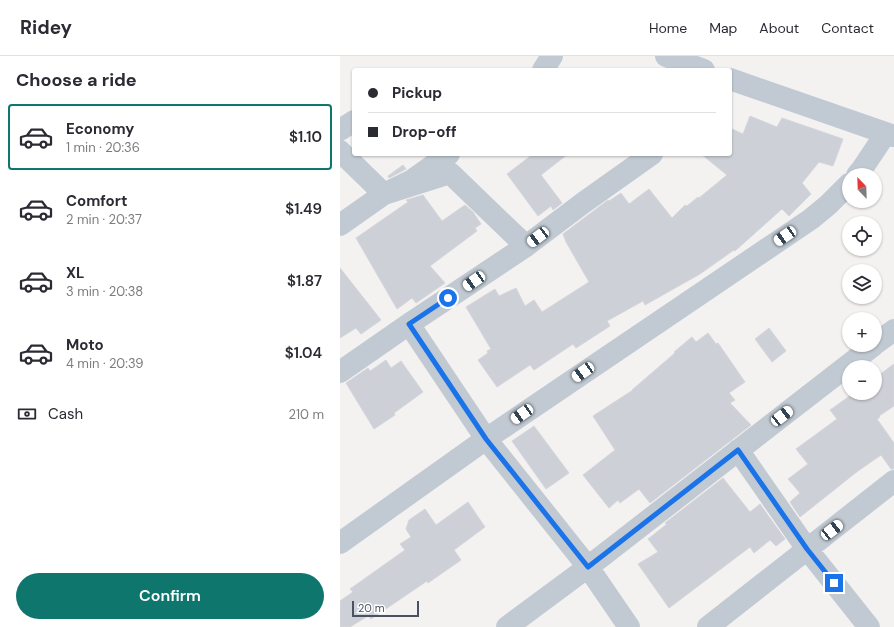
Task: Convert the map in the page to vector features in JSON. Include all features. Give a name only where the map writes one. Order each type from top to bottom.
[{"type":"street","points":[[544,68],[552,56]]},
{"type":"street","points":[[666,56],[699,68]]},
{"type":"street","points":[[732,95],[739,83],[890,135],[863,168]]},
{"type":"street","points":[[340,130],[352,122]]},
{"type":"street","points":[[340,151],[384,194]]},
{"type":"street","points":[[340,224],[384,194],[411,181],[446,156]]},
{"type":"street","points":[[340,372],[526,246],[649,156]]},
{"type":"street","points":[[384,194],[450,173],[526,246]]},
{"type":"street","points":[[340,543],[486,439],[811,219],[842,191]]},
{"type":"street","points":[[409,324],[486,439],[588,567],[629,627]]},
{"type":"street","points":[[882,338],[894,330]]},
{"type":"street","points":[[507,627],[588,567],[864,352]]},
{"type":"street","points":[[738,450],[807,549],[869,627]]},
{"type":"street","points":[[708,627],[894,481]]},
{"type":"building","points":[[750,116],[777,127],[782,118],[843,139],[833,166],[819,162],[802,183],[811,194],[789,216],[782,209],[735,251],[734,250],[700,274],[645,305],[643,301],[607,321],[610,326],[576,348],[573,344],[534,370],[530,365],[497,387],[478,360],[491,349],[466,307],[495,289],[499,296],[516,288],[525,306],[534,300],[542,312],[589,282],[563,234],[608,200],[609,201],[621,193],[629,204],[649,189],[672,218],[685,205],[687,206],[698,197],[699,198],[727,175],[703,156],[732,156],[732,129],[743,134]]},
{"type":"building","points":[[530,156],[565,156],[541,175],[562,203],[553,210],[551,206],[538,216],[507,174]]},
{"type":"building","points":[[403,165],[406,169],[389,178],[388,176]]},
{"type":"building","points":[[423,195],[442,221],[465,205],[473,212],[481,224],[475,228],[477,231],[430,266],[445,283],[416,303],[412,298],[397,309],[356,238],[408,202],[406,200]]},
{"type":"building","points":[[340,268],[381,320],[361,334],[356,328],[340,338]]},
{"type":"building","points":[[769,328],[786,351],[772,362],[755,339]]},
{"type":"building","points":[[708,333],[716,344],[718,343],[745,382],[729,393],[735,400],[730,403],[751,425],[650,503],[639,489],[620,503],[618,500],[609,508],[583,475],[615,450],[593,416],[633,390],[692,337],[696,342]]},
{"type":"building","points":[[386,360],[391,368],[401,361],[423,392],[394,413],[395,415],[374,429],[346,383],[368,368],[370,371]]},
{"type":"building","points":[[894,364],[894,406],[877,419],[894,443],[894,469],[891,469],[881,455],[858,471],[800,517],[790,502],[800,493],[788,479],[808,464],[796,449],[837,419],[830,410],[844,400],[882,400],[882,373]]},
{"type":"building","points":[[534,426],[569,473],[546,489],[512,441]]},
{"type":"building","points":[[723,478],[750,512],[760,504],[785,539],[776,546],[770,540],[754,553],[750,547],[669,608],[638,564],[658,552],[648,539],[667,524],[665,523]]},
{"type":"building","points":[[468,502],[485,527],[454,550],[461,560],[371,619],[368,616],[350,627],[340,627],[340,601],[353,592],[350,589],[405,550],[400,544],[411,537],[406,529],[409,520],[425,509],[436,525]]},
{"type":"route","points":[[448,298],[409,324],[486,439],[588,567],[738,450],[807,549],[834,583]]}]
